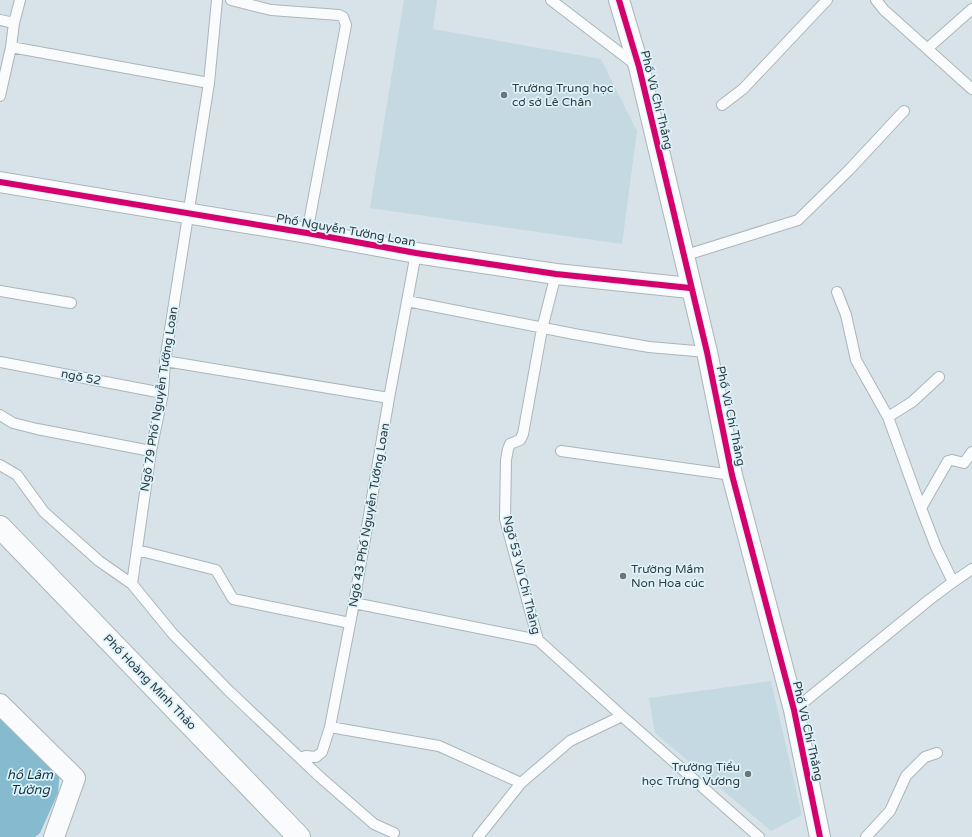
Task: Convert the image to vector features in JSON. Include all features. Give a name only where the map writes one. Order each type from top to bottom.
[{"type":"street","name":"Phố Vũ Chí Thắng","points":[[619,0],[639,67],[706,352],[732,475],[794,710],[820,837]]},
{"type":"street","name":"Phố Nguyễn Tường Loan","points":[[0,182],[307,233],[416,253],[556,274],[690,288]]},
{"type":"street","name":"Phố Hoàng Minh Thảo","points":[[0,527],[300,837]]},
{"type":"street","points":[[0,704],[74,778],[54,837]]},
{"type":"lane","points":[[0,96],[20,0]]},
{"type":"lane","name":"Ngõ 79 Phố Nguyễn Tường Loan","points":[[132,584],[151,452],[163,393],[164,361],[209,83],[217,0]]},
{"type":"lane","points":[[231,0],[270,10],[339,15],[345,21],[346,25],[307,233]]},
{"type":"lane","points":[[551,0],[639,67]]},
{"type":"lane","points":[[722,105],[743,89],[828,0]]},
{"type":"lane","points":[[876,0],[884,10],[972,89]]},
{"type":"lane","points":[[928,48],[972,9]]},
{"type":"lane","points":[[0,20],[14,23]]},
{"type":"lane","points":[[11,47],[209,83]]},
{"type":"lane","points":[[683,256],[798,220],[849,170],[904,110]]},
{"type":"lane","name":"Ngõ 43 Phố Nguyễn Tường Loan","points":[[300,758],[306,756],[316,757],[320,755],[330,727],[354,603],[389,398],[416,253]]},
{"type":"lane","name":"Ngõ 53 Vũ Chí Thắng","points":[[556,274],[542,328],[523,434],[520,440],[510,444],[506,460],[505,519],[538,640],[759,837]]},
{"type":"lane","points":[[0,291],[71,303]]},
{"type":"lane","points":[[837,292],[846,315],[856,360],[888,417],[936,547],[953,582]]},
{"type":"lane","points":[[407,301],[542,328],[650,347],[706,352]]},
{"type":"lane","points":[[164,361],[389,398]]},
{"type":"lane","name":"ngõ 52","points":[[0,362],[163,393]]},
{"type":"lane","points":[[888,417],[912,402],[939,377]]},
{"type":"lane","points":[[0,415],[14,423],[37,429],[151,452]]},
{"type":"lane","points":[[561,451],[732,475]]},
{"type":"lane","points":[[921,508],[948,461],[952,460],[964,463],[972,452]]},
{"type":"lane","points":[[0,465],[17,475],[44,512],[99,561],[132,584],[173,634],[300,758],[361,814],[374,824],[394,833]]},
{"type":"lane","points":[[137,550],[216,570],[233,600],[350,623]]},
{"type":"lane","points":[[794,710],[929,600],[972,569]]},
{"type":"lane","points":[[354,603],[538,640]]},
{"type":"lane","points":[[478,837],[521,783],[570,741],[622,716]]},
{"type":"lane","points":[[330,727],[439,746],[521,783]]},
{"type":"lane","points":[[866,837],[890,811],[906,776],[925,757],[937,753]]},
{"type":"shaded area","name":"Trường Trung học cơ sở Lê Chân","points":[[404,0],[437,0],[433,29],[601,59],[637,131],[622,244],[370,208]]},
{"type":"shaded area","name":"Trường Tiểu học Trưng Vương","points":[[771,681],[802,815],[771,831],[655,733],[649,698]]},
{"type":"water","name":"hồ Lâm Tường","points":[[0,708],[60,771],[58,793],[40,833],[35,837],[0,837]]},
{"type":"cycle path","points":[[619,0],[639,67],[707,352],[732,475],[794,710],[820,837]]},
{"type":"cycle path","points":[[0,182],[307,233],[416,253],[556,274],[690,288]]},
{"type":"place","name":"Trường Trung học cơ sở Lê Chân","points":[[504,95]]},
{"type":"place","name":"Trường Mầm Non Hoa cúc","points":[[623,576]]},
{"type":"place","name":"Trường Tiểu học Trưng Vương","points":[[748,774]]}]
